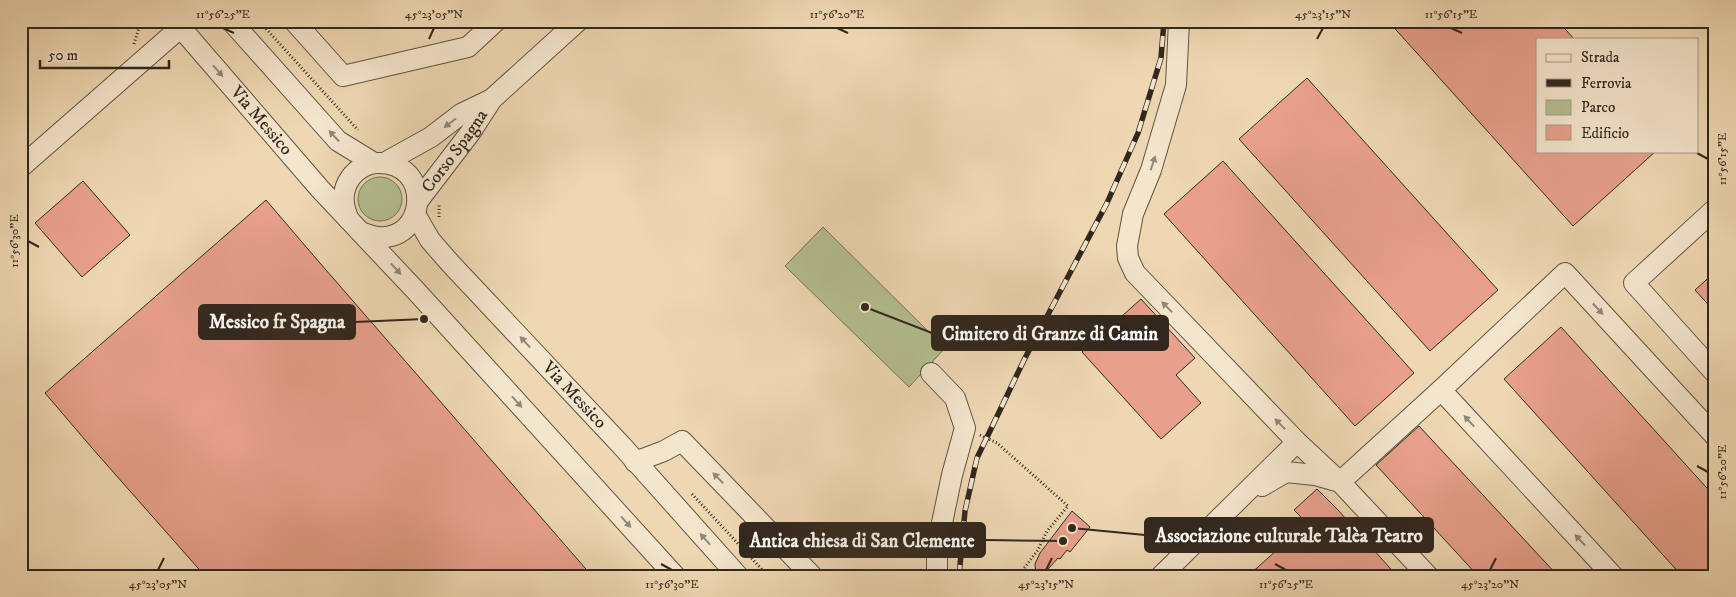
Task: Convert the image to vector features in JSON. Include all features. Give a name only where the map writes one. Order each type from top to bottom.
[{"type":"street","name":"Via Messico","points":[[231,21],[338,141],[380,163]]},
{"type":"street","points":[[294,21],[343,76],[468,48],[496,21]]},
{"type":"street","name":"Corso Spagna","points":[[417,208],[492,99],[578,21]]},
{"type":"street","points":[[1179,21],[1176,85],[1151,170],[1133,214],[1127,246],[1128,258],[1135,273],[1297,442],[1340,482],[1428,576]]},
{"type":"street","name":"Via Messico","points":[[177,24],[320,189],[675,576]]},
{"type":"street","points":[[21,167],[177,24]]},
{"type":"street","name":"Corso Spagna","points":[[380,163],[431,137],[461,114],[492,99]]},
{"type":"street","name":"Via Messico","points":[[356,227],[344,209],[343,197],[346,185],[353,174],[362,167],[380,163],[396,165],[409,176],[417,190],[417,208],[430,240],[738,576]]},
{"type":"street","points":[[356,227],[378,237],[393,235],[406,227],[417,208]]},
{"type":"street","points":[[1715,209],[1634,282],[1715,373]]},
{"type":"street","points":[[1340,482],[1565,273],[1715,436]]},
{"type":"street","points":[[931,373],[955,398],[965,428],[952,475],[937,547],[936,576]]},
{"type":"street","points":[[1441,390],[1613,576]]},
{"type":"street","points":[[635,462],[664,451],[682,441],[812,576]]},
{"type":"street","points":[[1161,576],[1297,442]]},
{"type":"street","points":[[1244,495],[1286,472],[1315,475],[1340,482]]},
{"type":"path","points":[[259,21],[361,134]]},
{"type":"path","points":[[439,222],[439,204],[443,196]]},
{"type":"path","points":[[965,428],[996,443],[1068,506],[1048,531],[1038,550],[1018,576]]},
{"type":"path","points":[[688,490],[768,576]]},
{"type":"green space","points":[[384,177],[393,180],[399,186],[402,199],[401,208],[393,218],[376,221],[367,218],[361,212],[358,195],[361,186],[367,180]]},
{"type":"green space","points":[[823,227],[945,348],[909,387],[785,266]]},
{"type":"building","points":[[1388,21],[1558,21],[1573,38],[1536,38],[1536,152],[1655,152],[1573,226]]},
{"type":"building","points":[[1307,78],[1498,290],[1430,351],[1239,139]]},
{"type":"building","points":[[1223,161],[1414,373],[1355,426],[1164,214]]},
{"type":"building","points":[[83,181],[130,235],[82,277],[35,223]]},
{"type":"building","points":[[266,200],[592,576],[205,576],[92,448],[45,393]]},
{"type":"building","points":[[1715,272],[1715,312],[1695,290]]},
{"type":"building","points":[[1141,299],[1195,358],[1176,375],[1201,403],[1161,439],[1082,352]]},
{"type":"building","points":[[1561,327],[1715,497],[1715,576],[1682,576],[1504,379]]},
{"type":"building","points":[[1419,426],[1558,576],[1478,576],[1376,465]]},
{"type":"building","points":[[1317,489],[1397,576],[1248,576],[1307,523],[1294,510]]},
{"type":"building","points":[[1072,511],[1090,527],[1070,552],[1067,550],[1042,576],[1036,576],[1035,564],[1040,553]]},
{"type":"railway","points":[[959,576],[965,511],[977,458],[1025,358],[1107,203],[1138,133],[1161,58],[1164,21]]},
{"type":"place","name":"Cimitero di Granze di Camin","points":[[865,307]]},
{"type":"place","name":"Messico fr Spagna","points":[[424,319]]},
{"type":"place","name":"Associazione culturale Talèa Teatro","points":[[1072,528]]},
{"type":"place","name":"Antica chiesa di San Clemente","points":[[1063,541]]}]
